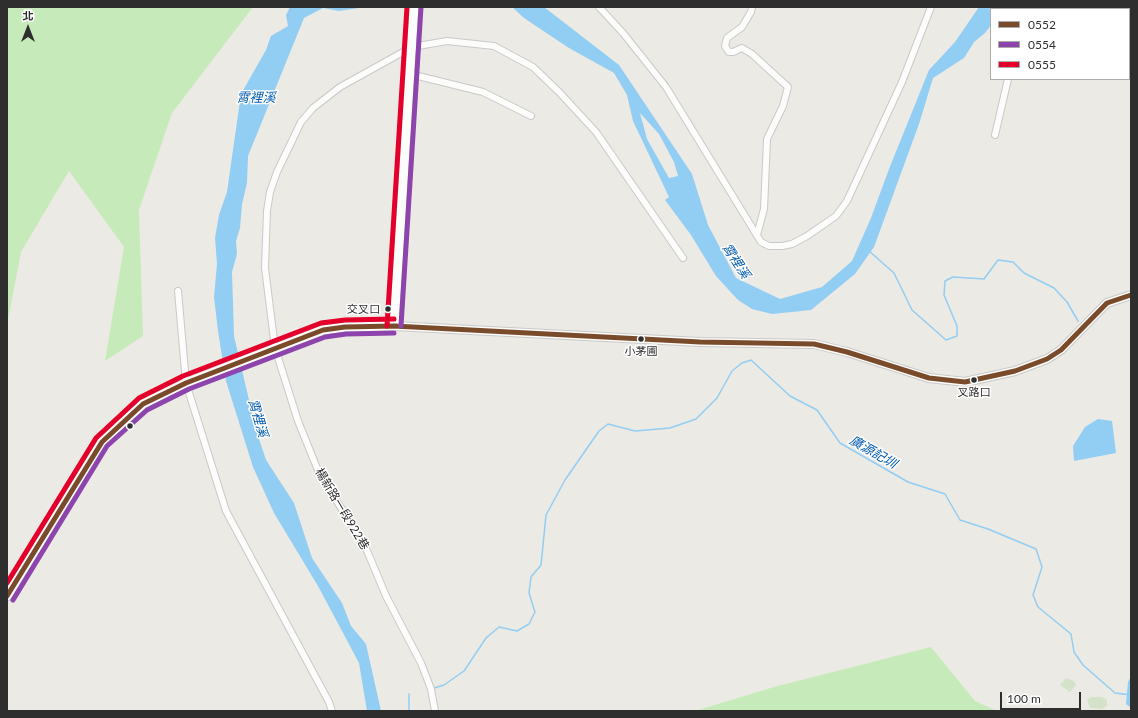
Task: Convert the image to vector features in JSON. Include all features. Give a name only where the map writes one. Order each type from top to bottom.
[{"type":"main road","points":[[7,596],[102,442],[144,404],[186,383],[323,330],[345,327],[394,326],[414,7]]},
{"type":"street","points":[[599,7],[623,33],[666,87],[761,242],[769,246],[792,244],[836,216],[847,202],[902,82],[931,7]]},
{"type":"street","points":[[752,7],[751,12],[742,27],[727,38],[726,46],[729,52],[742,48],[752,54],[788,87],[783,106],[767,139],[764,209],[757,235]]},
{"type":"street","points":[[412,46],[447,41],[494,46],[533,67],[559,92],[596,132],[683,258]]},
{"type":"street","name":"楊新路一段922巷","points":[[412,46],[340,88],[313,108],[301,122],[290,143],[270,192],[265,239],[264,268],[275,348],[298,421],[319,473],[365,546],[386,596],[421,663],[431,689],[435,711]]},
{"type":"street","points":[[410,74],[483,92],[531,116]]},
{"type":"street","points":[[995,135],[1008,80]]},
{"type":"street","points":[[178,291],[186,383],[226,511],[329,702],[332,711]]},
{"type":"street","points":[[394,326],[700,342],[814,344],[854,354],[929,378],[965,382],[1015,371],[1047,359],[1061,350],[1107,303],[1131,294]]},
{"type":"green space","points":[[7,7],[253,7],[172,113],[139,210],[143,336],[105,361],[124,247],[69,171],[21,252],[7,325]]},
{"type":"green space","points":[[931,647],[975,701],[997,711],[695,711],[774,687]]},
{"type":"green space","points":[[1066,678],[1074,681],[1076,685],[1070,692],[1060,685]]},
{"type":"green space","points":[[1091,697],[1102,697],[1107,700],[1107,706],[1102,709],[1090,708],[1087,700]]},
{"type":"water","name":"霄裡溪","points":[[290,7],[366,7],[339,11],[323,8],[304,18],[248,156],[247,183],[242,204],[240,228],[236,241],[237,254],[232,272],[234,336],[256,430],[266,460],[294,503],[312,558],[342,603],[351,626],[366,644],[381,711],[367,711],[359,663],[318,586],[274,513],[253,467],[226,381],[218,331],[214,297],[217,264],[215,238],[219,215],[227,192],[241,94],[266,50],[271,36],[288,26],[286,15]]},
{"type":"water","name":"霄裡溪","points":[[512,7],[544,7],[619,65],[692,174],[708,225],[736,278],[780,299],[822,287],[852,261],[871,218],[929,70],[955,42],[979,7],[997,7],[990,8],[990,26],[985,33],[974,42],[964,58],[933,78],[919,124],[874,247],[855,274],[811,310],[772,314],[752,309],[738,300],[716,276],[691,235],[665,200],[669,197],[633,121],[627,95],[614,73],[569,48],[524,18]],"holes":[[[640,113],[659,134],[674,162],[678,176],[669,178],[647,139]]]},
{"type":"water","points":[[1098,419],[1112,421],[1116,453],[1074,461],[1073,446],[1085,427]]},
{"type":"water","points":[[1131,676],[1131,708],[1126,704],[1128,682]]},
{"type":"waterway","points":[[869,251],[894,273],[912,310],[946,340],[957,336],[957,326],[944,295],[945,281],[953,277],[984,279],[998,260],[1013,262],[1024,273],[1054,288],[1067,302],[1078,321]]},
{"type":"waterway","name":"廣源記圳","points":[[434,688],[444,685],[464,671],[486,638],[499,627],[517,631],[529,624],[535,612],[529,593],[531,577],[541,565],[546,515],[565,480],[599,431],[608,424],[635,431],[670,428],[696,419],[717,398],[732,371],[742,363],[751,360],[790,396],[817,410],[840,443],[908,482],[945,494],[960,520],[988,529],[1036,549],[1042,567],[1033,595],[1038,607],[1071,634],[1074,652],[1083,665],[1115,693],[1131,695]]},
{"type":"waterway","name":"廣源記圳","points":[[409,694],[409,711]]},
{"type":"transit line","name":"0555","points":[[387,326],[407,7]]},
{"type":"transit line","name":"0554","points":[[401,326],[421,7]]},
{"type":"transit line","name":"0552","points":[[7,596],[102,442],[143,404],[186,383],[323,330],[345,327],[394,326],[700,342],[814,344],[847,352],[929,378],[965,382],[1015,371],[1047,359],[1061,350],[1107,303],[1131,295]]},
{"type":"transit line","name":"0555","points":[[7,583],[96,438],[139,398],[183,376],[321,323],[345,320],[394,319]]},
{"type":"transit line","name":"0554","points":[[13,600],[107,446],[147,410],[189,389],[325,337],[346,334],[394,333]]},
{"type":"place","name":"交叉口","points":[[388,309]]},
{"type":"place","name":"小茅圃","points":[[641,339]]},
{"type":"place","name":"叉路口","points":[[974,380]]}]
